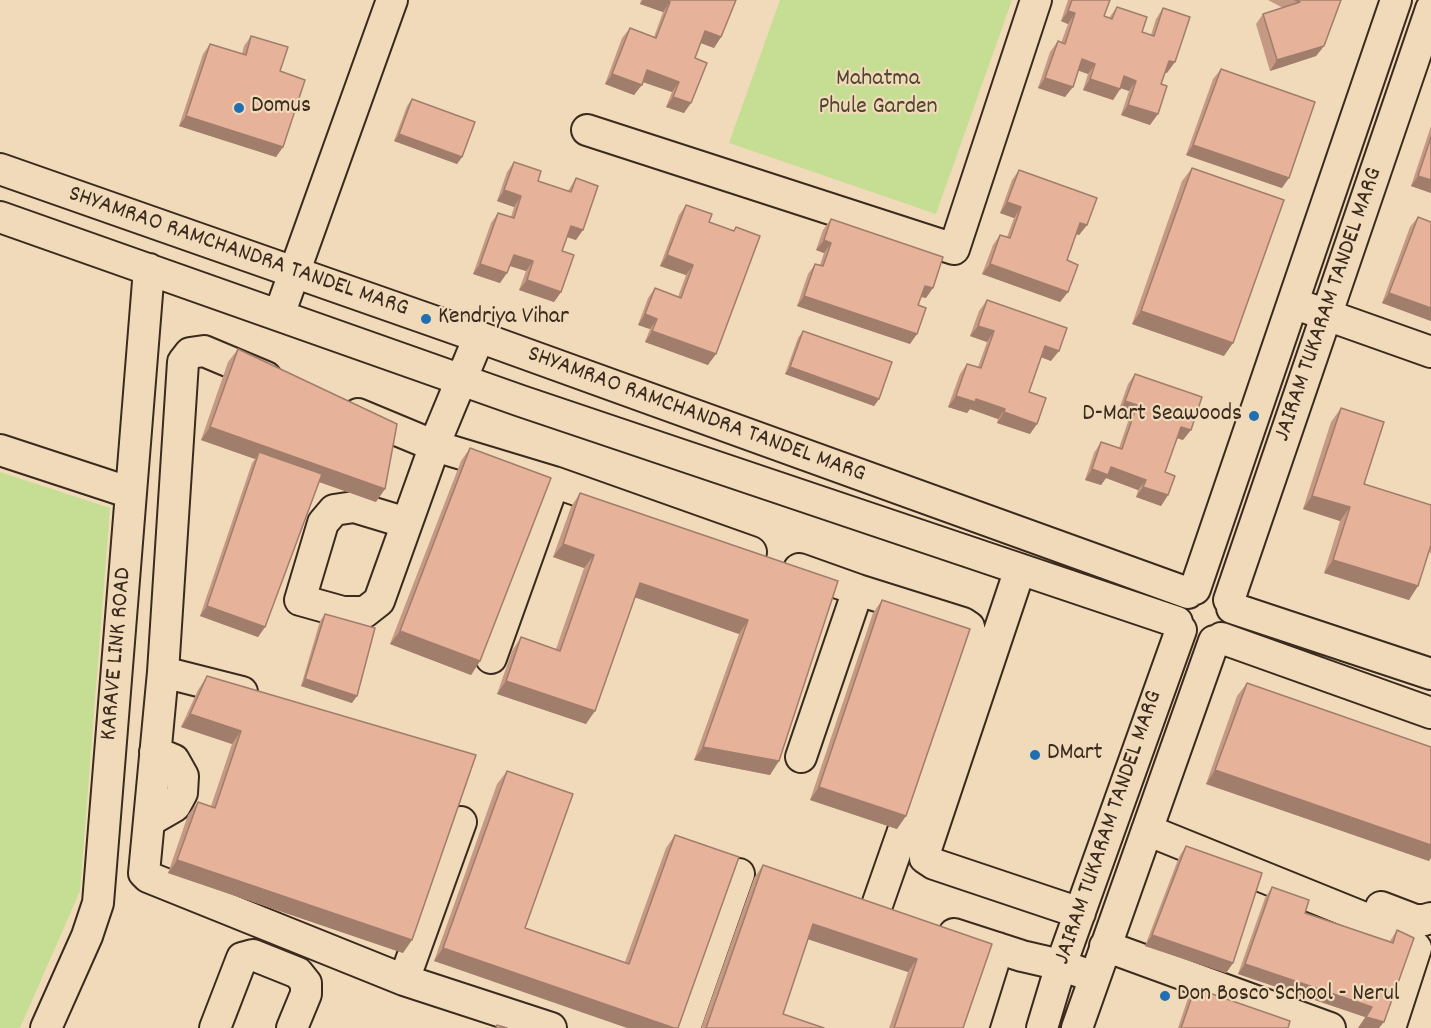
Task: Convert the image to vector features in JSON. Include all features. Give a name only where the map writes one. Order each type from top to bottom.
[{"type":"street","points":[[279,315],[392,0]]},
{"type":"street","points":[[587,130],[954,249],[1036,0]]},
{"type":"street","name":"JAIRAM TUKARAM TANDEL MARG","points":[[1192,591],[1396,0]]},
{"type":"street","name":"JAIRAM TUKARAM TANDEL MARG","points":[[1231,604],[1326,315],[1431,9]]},
{"type":"street","name":"SHYAMRAO RAMCHANDRA TANDEL MARG","points":[[0,169],[1192,591]]},
{"type":"street","name":"SHYAMRAO RAMCHANDRA TANDEL MARG","points":[[0,217],[462,380],[1020,569],[1179,626]]},
{"type":"street","name":"KARAVE LINK ROAD","points":[[47,1028],[87,936],[98,903],[149,269]]},
{"type":"street","points":[[1293,303],[1431,352]]},
{"type":"street","points":[[407,523],[479,337]]},
{"type":"street","points":[[292,387],[204,351],[190,353],[183,362],[163,672],[144,873],[148,877],[404,980],[551,1028]]},
{"type":"street","points":[[336,405],[435,446],[554,482],[969,627],[970,637],[887,912],[845,899]]},
{"type":"street","points":[[0,450],[131,493]]},
{"type":"street","points":[[491,658],[554,482]]},
{"type":"street","points":[[1020,569],[930,838],[926,858],[934,864],[1080,913]]},
{"type":"street","points":[[1231,604],[1231,625],[1218,639],[1205,644],[1195,642],[1187,637],[1179,626],[1178,606],[1192,591],[1214,588],[1223,593],[1231,604],[1431,674]]},
{"type":"street","points":[[801,757],[858,590]]},
{"type":"street","name":"JAIRAM TUKARAM TANDEL MARG","points":[[1042,1028],[1061,965],[1179,626]]},
{"type":"street","points":[[1218,639],[1431,713]]},
{"type":"street","name":"JAIRAM TUKARAM TANDEL MARG","points":[[1077,1028],[1148,826],[1218,639]]},
{"type":"street","points":[[163,672],[266,699]]},
{"type":"street","points":[[404,980],[461,822]]},
{"type":"street","points":[[1148,826],[1415,920],[1431,918]]},
{"type":"street","points":[[1148,826],[1404,934],[1416,948],[1390,1028]]},
{"type":"street","points":[[685,1028],[739,874]]},
{"type":"street","points":[[932,926],[1094,977]]},
{"type":"street","points":[[1105,946],[1330,1028]]},
{"type":"street","points":[[974,1028],[998,948]]},
{"type":"street","points":[[215,1028],[242,958],[253,955],[298,973],[306,983],[306,994],[292,1028]]},
{"type":"green space","name":"Mahatma Phule Garden","points":[[780,0],[1012,0],[936,214],[729,143]]},
{"type":"green space","points":[[0,472],[110,508],[80,891],[20,1028],[0,1028]]},
{"type":"building","points":[[665,0],[736,0],[721,37],[705,31],[695,58],[707,63],[691,103],[673,97],[679,82],[647,70],[642,85],[612,74],[630,28],[656,38],[670,2]]},
{"type":"building","points":[[1072,0],[1110,0],[1104,16],[1112,19],[1117,7],[1147,17],[1142,32],[1154,36],[1163,8],[1190,17],[1175,62],[1169,61],[1161,84],[1167,86],[1158,114],[1128,105],[1136,81],[1124,76],[1120,89],[1090,79],[1095,64],[1082,59],[1073,87],[1045,78],[1058,41],[1065,44],[1075,13],[1068,11]]},
{"type":"building","points":[[1295,0],[1341,0],[1324,46],[1277,60],[1263,14],[1300,2]]},
{"type":"building","name":"Domus","points":[[251,36],[288,47],[280,71],[305,80],[283,147],[186,116],[210,44],[246,55]]},
{"type":"building","points":[[1221,69],[1315,102],[1289,178],[1193,145]]},
{"type":"building","points":[[412,99],[475,122],[462,157],[399,134]]},
{"type":"building","points":[[1431,137],[1431,180],[1418,176]]},
{"type":"building","points":[[514,162],[541,171],[538,181],[571,192],[576,178],[598,186],[583,230],[571,226],[562,251],[574,255],[561,292],[527,280],[533,261],[514,255],[507,273],[480,264],[498,213],[514,218],[521,196],[504,190]]},
{"type":"building","points":[[1192,168],[1284,200],[1233,343],[1141,311]]},
{"type":"building","points":[[1019,170],[1097,198],[1087,225],[1080,223],[1067,260],[1078,265],[1068,292],[990,264],[1000,235],[1010,238],[1021,207],[1007,202]]},
{"type":"building","points":[[686,205],[712,214],[709,222],[734,231],[736,227],[760,236],[716,354],[652,331],[657,319],[645,314],[655,288],[681,298],[693,265],[667,255]]},
{"type":"building","points":[[1418,217],[1431,222],[1431,308],[1389,293]]},
{"type":"building","points":[[831,219],[943,257],[933,288],[925,286],[918,305],[926,308],[917,334],[804,296],[815,264],[823,266],[831,243],[824,240]]},
{"type":"building","points":[[987,300],[1067,328],[1059,351],[1045,346],[1029,392],[1046,398],[1037,424],[1004,412],[1005,409],[976,399],[975,402],[956,396],[967,364],[981,368],[994,331],[978,326]]},
{"type":"building","points":[[803,331],[892,362],[879,399],[790,367]]},
{"type":"building","points":[[238,349],[397,424],[385,489],[210,427]]},
{"type":"building","points":[[1135,374],[1202,397],[1191,430],[1181,427],[1165,472],[1175,476],[1168,495],[1143,487],[1146,480],[1111,467],[1108,475],[1092,469],[1101,442],[1122,449],[1137,405],[1125,401]]},
{"type":"building","points":[[1341,408],[1384,422],[1364,484],[1431,505],[1431,545],[1418,586],[1333,560],[1350,507],[1312,496]]},
{"type":"building","points":[[470,448],[551,478],[480,661],[400,631]]},
{"type":"building","points":[[259,452],[322,474],[265,627],[207,606]]},
{"type":"building","points":[[580,493],[838,581],[779,761],[703,747],[748,620],[640,583],[595,711],[506,681],[521,637],[560,651],[594,555],[563,544]]},
{"type":"building","points":[[882,600],[970,629],[906,816],[819,787]]},
{"type":"building","points":[[325,614],[375,628],[357,696],[305,679]]},
{"type":"building","points":[[207,676],[476,755],[412,940],[177,860],[198,802],[215,808],[241,731],[190,714]]},
{"type":"building","points":[[1247,683],[1431,747],[1431,845],[1215,770]]},
{"type":"building","points":[[507,771],[573,794],[525,928],[629,964],[675,835],[739,857],[678,1028],[443,948]]},
{"type":"building","points":[[1186,846],[1262,873],[1233,963],[1152,935]]},
{"type":"building","points":[[763,865],[992,944],[963,1028],[894,1028],[917,959],[813,924],[783,1014],[824,1028],[706,1028]]},
{"type":"building","points":[[1272,887],[1309,900],[1305,913],[1393,943],[1397,930],[1414,938],[1384,1022],[1366,1017],[1372,1007],[1245,964]]},
{"type":"building","points":[[1195,988],[1290,1021],[1288,1028],[1181,1028]]},
{"type":"place","name":"Domus","points":[[239,108]]},
{"type":"place","name":"Kendriya Vihar","points":[[426,319]]},
{"type":"place","name":"D-Mart Seawoods","points":[[1254,416]]},
{"type":"place","name":"DMart","points":[[1035,755]]},
{"type":"place","name":"Don Bosco School - Nerul","points":[[1165,996]]}]
